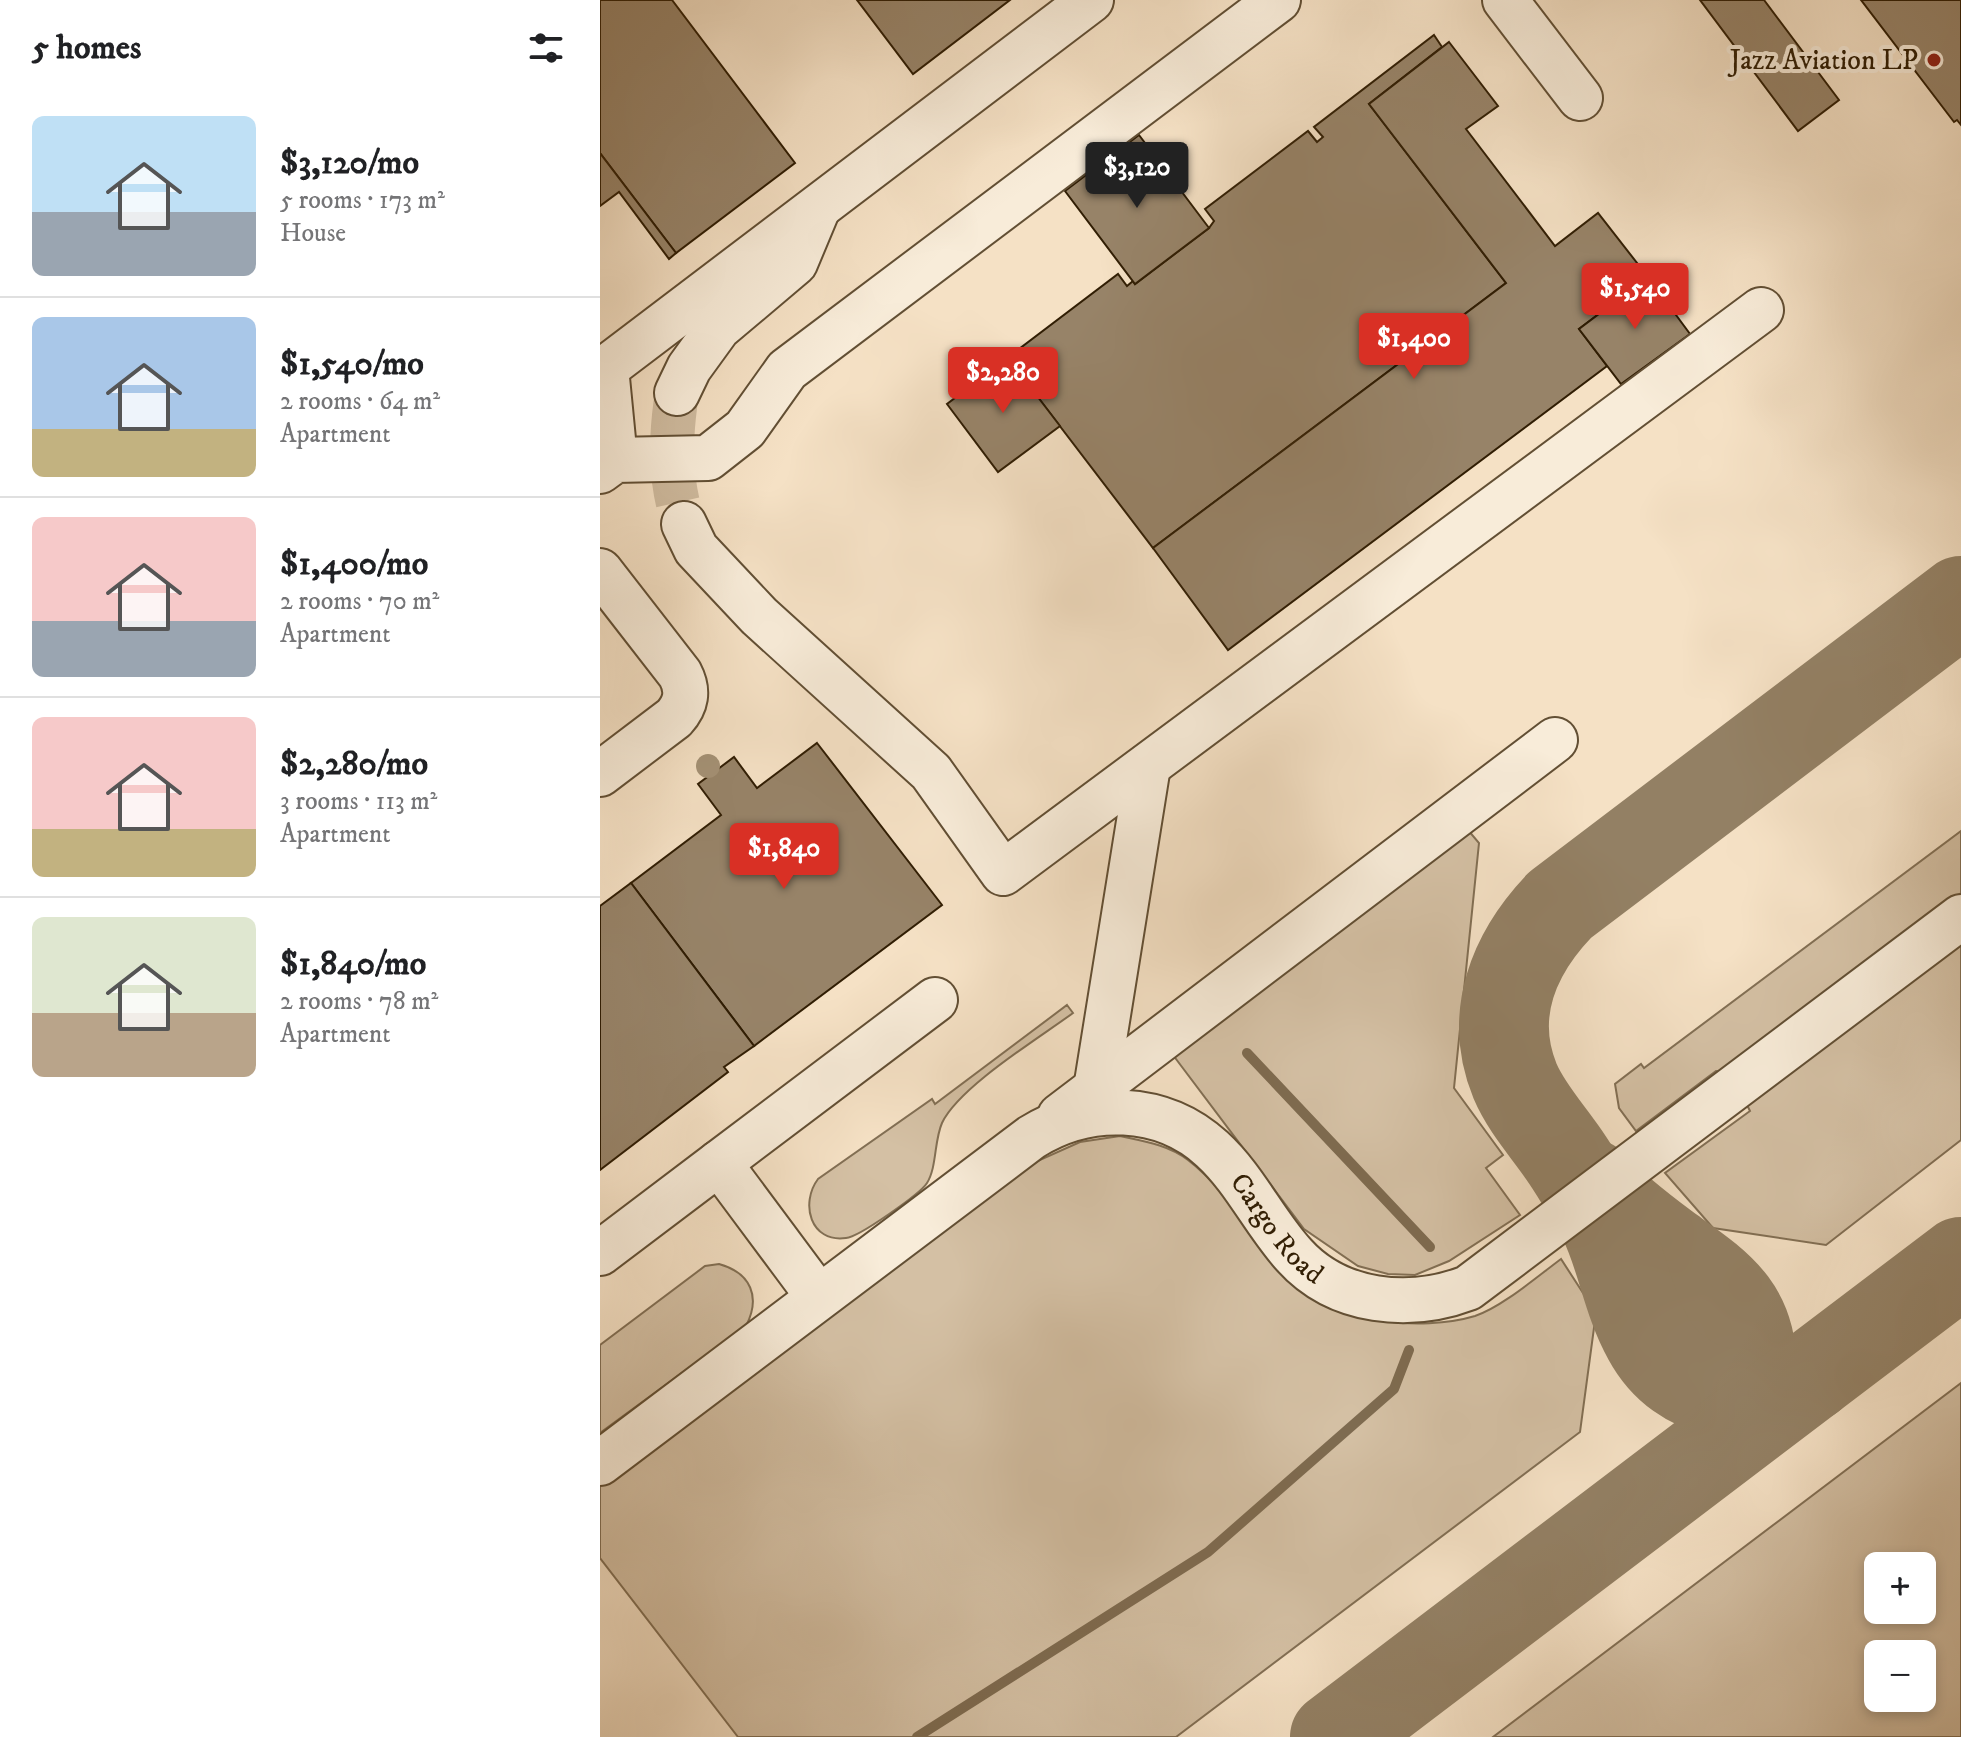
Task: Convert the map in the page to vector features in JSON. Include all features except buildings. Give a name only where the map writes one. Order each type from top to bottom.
[{"type":"lane","points":[[1091,0],[819,207],[603,365],[608,466],[708,458],[745,429],[787,370],[1278,0]]},
{"type":"lane","points":[[1505,0],[1580,98]]},
{"type":"lane","points":[[677,393],[689,368],[718,328],[795,263],[819,207]]},
{"type":"lane","points":[[684,524],[696,549],[759,616],[931,772],[1003,873],[1761,310]]},
{"type":"lane","points":[[600,571],[680,674],[686,691],[681,710],[674,718],[600,774]]},
{"type":"lane","points":[[1032,1137],[1555,740]]},
{"type":"lane","points":[[1096,1089],[1148,766]]},
{"type":"lane","name":"Cargo Road","points":[[600,1463],[1032,1137],[1052,1125],[1093,1113],[1130,1113],[1169,1122],[1212,1148],[1294,1255],[1320,1276],[1351,1292],[1389,1301],[1409,1302],[1445,1297],[1493,1272],[1961,917]]},
{"type":"lane","points":[[600,1253],[935,1000]]},
{"type":"lane","points":[[719,1163],[818,1296]]},
{"type":"shaded area","points":[[1468,830],[1479,843],[1454,1088],[1503,1155],[1486,1168],[1520,1215],[1449,1261],[1415,1275],[1388,1274],[1358,1266],[1304,1229],[1173,1055]]},
{"type":"shaded area","points":[[1961,831],[1961,893],[1725,1072],[1716,1071],[1636,1131],[1619,1108],[1615,1084],[1641,1064],[1644,1068]]},
{"type":"shaded area","points":[[1961,943],[1961,1140],[1826,1245],[1713,1228],[1665,1173],[1750,1111],[1747,1105]]},
{"type":"shaded area","points":[[1067,1005],[1073,1013],[982,1079],[951,1109],[942,1123],[932,1169],[922,1188],[889,1214],[853,1236],[834,1238],[817,1228],[809,1210],[818,1179],[932,1099],[935,1104]]},
{"type":"shaded area","points":[[1120,1136],[1164,1147],[1188,1160],[1217,1187],[1290,1281],[1307,1295],[1352,1315],[1404,1323],[1453,1321],[1475,1316],[1508,1298],[1561,1259],[1596,1313],[1580,1432],[1176,1737],[738,1737],[600,1558],[600,1486],[1024,1167],[1080,1142]]},
{"type":"shaded area","points":[[719,1264],[739,1273],[750,1288],[753,1305],[746,1326],[600,1433],[600,1345],[705,1266]]},
{"type":"shaded area","points":[[1961,1383],[1961,1737],[1493,1737]]},
{"type":"waterway","points":[[1247,1053],[1430,1247]]},
{"type":"waterway","points":[[917,1737],[1208,1552],[1394,1389],[1409,1350]]},
{"type":"taxiway","points":[[1811,1376],[1767,1393],[1744,1395],[1699,1386],[1662,1358],[1641,1324],[1603,1219],[1573,1168],[1530,1109],[1515,1081],[1507,1056],[1505,1009],[1518,964],[1530,943],[1560,905],[1961,601]]},
{"type":"taxiway","points":[[1591,1184],[1627,1218],[1716,1286],[1739,1315],[1747,1332],[1751,1377],[1744,1407],[1716,1447]]},
{"type":"taxiway","points":[[1335,1737],[1961,1262]]},
{"type":"tunnel","points":[[677,393],[672,459],[684,524]]},
{"type":"place","name":"Jazz Aviation LP","points":[[1934,60]]}]
